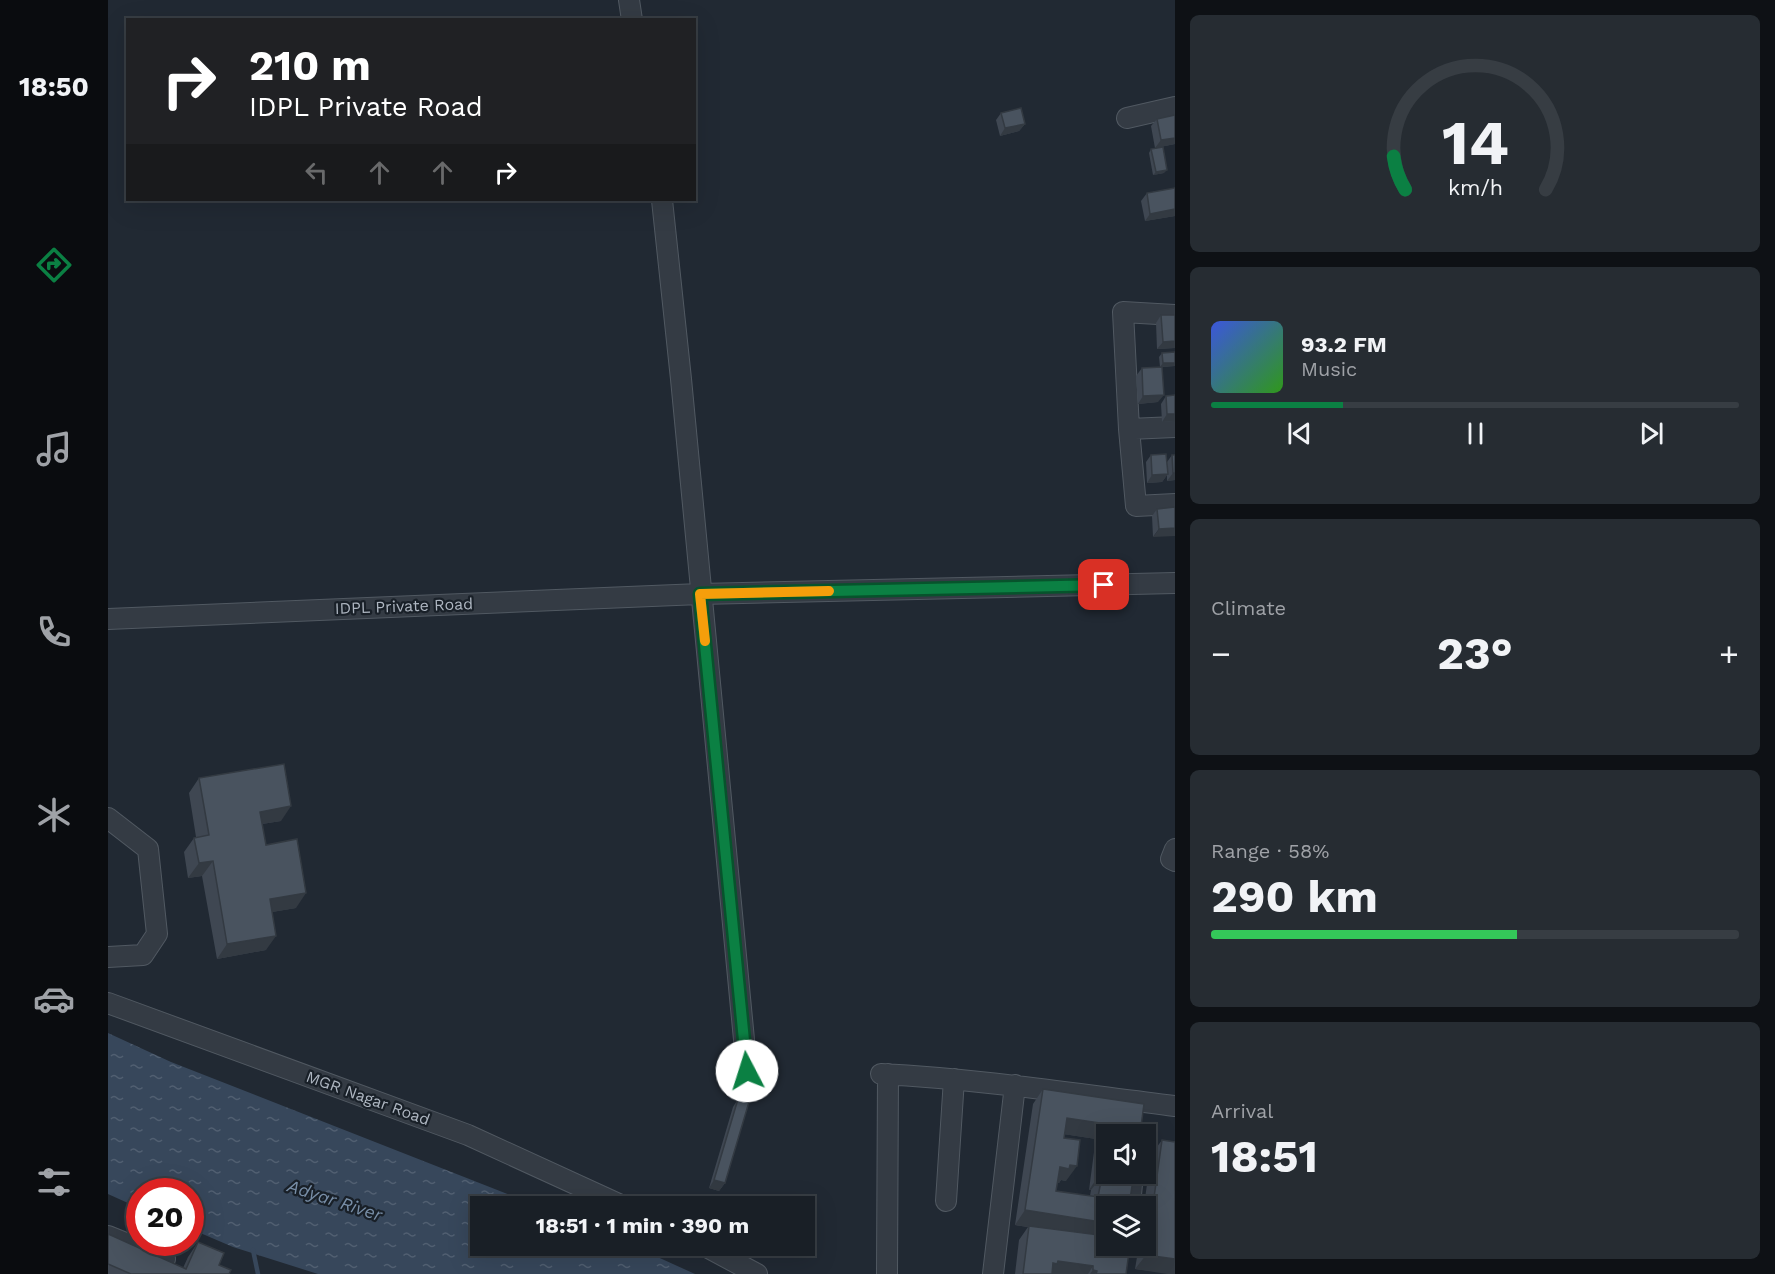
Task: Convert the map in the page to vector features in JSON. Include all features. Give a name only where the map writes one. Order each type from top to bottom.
[{"type":"street","points":[[629,0],[632,18]]},
{"type":"street","points":[[1127,118],[1175,107]]},
{"type":"street","points":[[662,201],[747,1071]]},
{"type":"street","points":[[1175,315],[1123,312],[1129,429],[1136,506],[1175,504]]},
{"type":"street","points":[[1129,429],[1175,428]]},
{"type":"street","name":"IDPL Private Road","points":[[108,619],[700,594],[1175,583]]},
{"type":"street","points":[[108,818],[148,849],[157,934],[143,955],[108,957]]},
{"type":"street","points":[[1175,849],[1171,859],[1175,861]]},
{"type":"street","name":"MGR Nagar Road","points":[[108,1003],[468,1135],[601,1196]]},
{"type":"street","points":[[887,1274],[884,1074],[1022,1087],[1141,1110],[1175,1106]]},
{"type":"street","points":[[946,1201],[954,1079]]},
{"type":"street","points":[[993,1274],[1022,1087]]},
{"type":"street","points":[[1003,1274],[1022,1087]]},
{"type":"street","points":[[108,1236],[165,1259]]},
{"type":"street","points":[[723,1256],[757,1274]]},
{"type":"water","name":"Adyar River","points":[[108,1033],[171,1062],[513,1196],[470,1196],[470,1256],[655,1256],[695,1274],[318,1274],[233,1247],[204,1235],[204,1178],[126,1178],[126,1202],[108,1194]]},
{"type":"building","points":[[1021,108],[1025,124],[1005,128],[1001,113]]},
{"type":"building","points":[[1175,115],[1175,138],[1161,140],[1157,119]]},
{"type":"building","points":[[1163,147],[1167,170],[1156,172],[1151,149]]},
{"type":"building","points":[[1175,188],[1175,209],[1150,214],[1147,193]]},
{"type":"building","points":[[1161,315],[1175,315],[1175,341],[1163,342]]},
{"type":"building","points":[[1175,352],[1175,363],[1163,363],[1162,353]]},
{"type":"building","points":[[1162,367],[1164,395],[1143,396],[1142,368]]},
{"type":"building","points":[[1175,395],[1175,414],[1167,414],[1166,396]]},
{"type":"building","points":[[1166,454],[1168,474],[1152,475],[1151,455]]},
{"type":"building","points":[[1172,455],[1175,455],[1175,473],[1173,473]]},
{"type":"building","points":[[1175,507],[1175,528],[1159,529],[1157,509]]},
{"type":"building","points":[[284,764],[291,806],[260,812],[266,845],[297,839],[306,893],[270,899],[276,936],[227,944],[213,861],[199,863],[194,838],[209,835],[199,778]]},
{"type":"building","points":[[1043,1089],[1144,1104],[1141,1124],[1107,1124],[1067,1118],[1064,1138],[1080,1140],[1077,1166],[1070,1165],[1069,1169],[1060,1167],[1056,1191],[1096,1197],[1096,1221],[1025,1210]]},
{"type":"building","points":[[738,1099],[749,1102],[725,1183],[714,1180]]},
{"type":"building","points":[[1162,1140],[1175,1142],[1175,1259],[1153,1256],[1156,1256],[1156,1183]]},
{"type":"building","points":[[1100,1184],[1132,1184],[1131,1196],[1098,1196]]},
{"type":"building","points":[[1029,1226],[1096,1235],[1096,1256],[1128,1256],[1126,1274],[1096,1274],[1097,1271],[1093,1270],[1093,1266],[1058,1261],[1057,1264],[1053,1263],[1052,1274],[1023,1274]]},
{"type":"building","points":[[108,1234],[126,1242],[126,1256],[157,1256],[186,1269],[192,1256],[204,1256],[204,1245],[224,1253],[219,1265],[231,1270],[229,1274],[131,1274],[108,1264]]},
{"type":"waterway","points":[[253,1250],[258,1274]]},
{"type":"slow traffic","points":[[705,641],[700,594],[829,591]]},
{"type":"route","points":[[747,1071],[700,594],[1104,585]]}]
